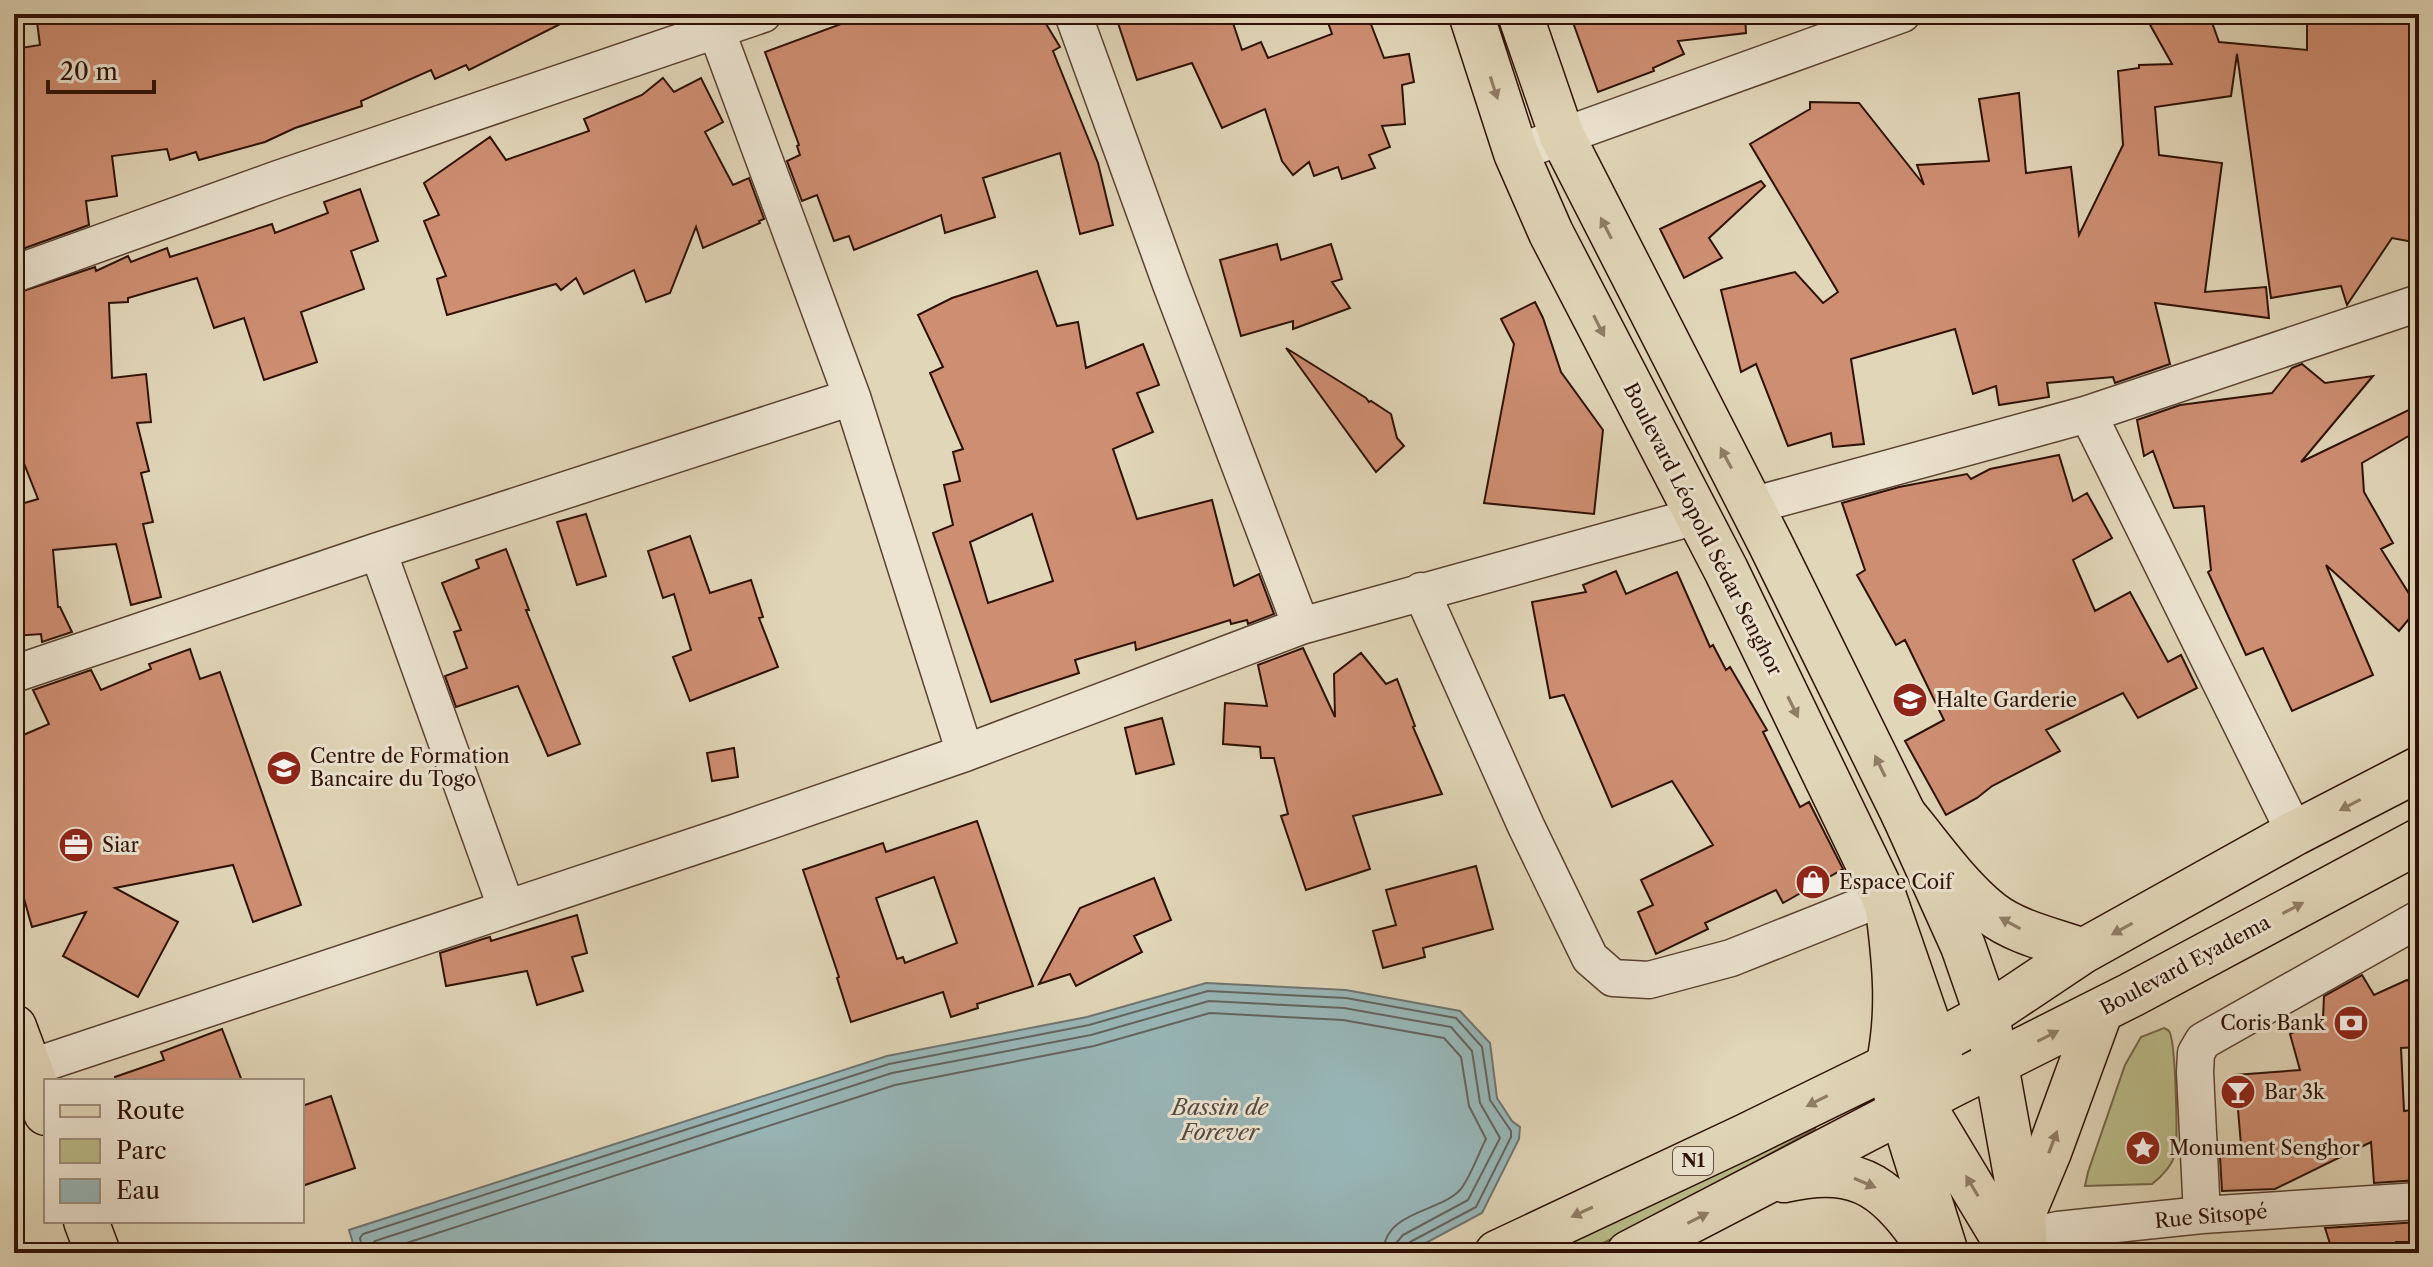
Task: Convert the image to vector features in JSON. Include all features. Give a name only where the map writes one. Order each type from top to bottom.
[{"type":"main road","name":"Boulevard Léopold Sédar Senghor","points":[[1471,14],[1516,153],[1551,233],[1726,570],[1886,903],[1895,968],[1896,1013],[1906,1058]]},
{"type":"main road","points":[[1520,14],[1562,136],[1904,815],[1963,946],[1987,1015],[2018,1239]]},
{"type":"main road","name":"N1","points":[[1497,1253],[1906,1058],[1987,1015],[2083,951],[2295,833],[2419,769]]},
{"type":"main road","points":[[1904,815],[1991,913],[2020,929],[2083,951]]},
{"type":"main road","name":"Boulevard Eyadema","points":[[1629,1253],[2101,1010],[2419,841]]},
{"type":"main road","points":[[2018,1239],[2101,1010]]},
{"type":"main road","points":[[14,1027],[44,1108]]},
{"type":"main road","points":[[1906,1058],[1924,1099],[2018,1239]]},
{"type":"main road","points":[[1924,1099],[1946,1253]]},
{"type":"main road","points":[[1762,1185],[1819,1173],[1848,1175],[1879,1189],[1908,1218],[1933,1253]]},
{"type":"main road","points":[[87,1223],[98,1253]]},
{"type":"street","points":[[14,274],[278,179],[763,14]]},
{"type":"street","points":[[1073,14],[1171,284],[1301,626]]},
{"type":"street","points":[[1516,153],[1902,14]]},
{"type":"street","points":[[717,32],[852,397],[965,753]]},
{"type":"street","points":[[1751,506],[2088,414],[2419,303]]},
{"type":"street","points":[[14,674],[378,551],[852,397]]},
{"type":"street","points":[[2088,414],[2295,833]]},
{"type":"street","points":[[29,1068],[252,996],[965,753],[1301,626],[1697,516]]},
{"type":"street","points":[[378,551],[506,907]]},
{"type":"street","points":[[1421,591],[1526,826],[1590,958],[1613,978],[1649,980],[1731,958],[1886,903]]},
{"type":"street","points":[[2202,1215],[2195,1072],[2203,1041],[2419,919]]},
{"type":"street","name":"Rue Sitsopé","points":[[2018,1239],[2058,1230],[2202,1215],[2419,1201]]},
{"type":"green space","points":[[2164,1028],[2169,1031],[2175,1071],[2173,1159],[2152,1184],[2085,1186],[2125,1065],[2141,1037]]},
{"type":"green space","points":[[1816,1124],[1815,1129],[1648,1221],[1583,1253],[1548,1253]]},
{"type":"water","name":"Bassin de Forever","points":[[1206,983],[1346,990],[1460,1011],[1490,1043],[1497,1098],[1512,1121],[1520,1127],[1519,1139],[1482,1213],[1407,1253],[356,1253],[349,1230],[887,1056],[1087,1017]]},
{"type":"building","points":[[36,14],[220,14],[221,20],[324,14],[580,14],[469,70],[466,65],[435,79],[431,70],[361,101],[362,106],[295,128],[265,142],[199,160],[196,152],[170,160],[167,149],[112,156],[117,196],[86,201],[89,225],[14,252],[14,224],[20,223],[14,160],[14,49],[40,45]]},
{"type":"building","points":[[868,14],[1040,14],[1060,47],[1053,51],[1098,163],[1113,225],[1080,234],[1060,153],[983,178],[995,217],[945,233],[941,215],[854,250],[849,236],[834,241],[817,195],[802,201],[787,161],[800,155],[799,145],[765,52]]},
{"type":"building","points":[[1115,14],[1230,14],[1242,50],[1261,42],[1268,58],[1332,34],[1325,14],[1367,14],[1384,58],[1409,54],[1414,82],[1402,85],[1405,124],[1382,126],[1390,147],[1369,155],[1375,168],[1342,179],[1338,167],[1314,176],[1309,162],[1293,175],[1282,161],[1265,109],[1222,128],[1192,63],[1137,80]]},
{"type":"building","points":[[1570,14],[1745,14],[1746,33],[1678,41],[1684,54],[1653,68],[1654,71],[1598,92]]},
{"type":"building","points":[[2144,14],[2209,14],[2219,42],[2307,50],[2307,15],[2419,14],[2419,243],[2392,238],[2347,305],[2341,286],[2271,298],[2237,54],[2231,96],[2155,107],[2159,155],[2222,163],[2205,292],[2266,287],[2269,318],[2155,303],[2170,364],[2115,383],[2113,377],[2047,383],[2049,397],[1999,405],[1996,386],[1973,394],[1955,329],[1851,359],[1864,444],[1833,447],[1831,433],[1788,446],[1756,364],[1741,372],[1721,290],[1795,272],[1823,303],[1838,292],[1750,144],[1810,109],[1810,102],[1859,103],[1924,185],[1917,165],[1989,161],[1979,99],[2019,93],[2026,173],[2071,167],[2079,235],[2123,145],[2118,71],[2139,68],[2139,65],[2172,64]]},
{"type":"building","points":[[663,78],[674,92],[701,78],[723,122],[705,132],[733,185],[749,178],[764,219],[703,248],[696,227],[670,293],[646,302],[634,270],[584,294],[576,278],[561,290],[556,284],[447,315],[437,279],[446,276],[424,221],[439,215],[424,183],[490,137],[506,160],[589,131],[584,119],[642,95]]},
{"type":"building","points":[[1761,181],[1765,186],[1709,238],[1722,258],[1684,278],[1660,229]]},
{"type":"building","points":[[360,189],[378,241],[351,251],[364,289],[301,312],[317,362],[264,380],[244,318],[214,328],[197,278],[128,298],[128,302],[109,303],[112,378],[146,374],[151,422],[137,423],[149,471],[141,473],[153,522],[143,524],[161,597],[131,605],[116,544],[53,550],[58,607],[72,632],[42,642],[41,634],[14,636],[14,506],[38,499],[14,438],[14,294],[95,267],[96,271],[128,256],[131,262],[167,248],[170,257],[272,224],[275,233],[328,213],[324,202]]},
{"type":"building","points":[[1277,244],[1281,260],[1331,244],[1342,279],[1332,282],[1350,308],[1293,329],[1293,321],[1241,336],[1220,260]]},
{"type":"building","points":[[1037,271],[1057,326],[1078,322],[1086,368],[1143,344],[1159,385],[1137,393],[1153,432],[1113,449],[1137,519],[1212,500],[1234,586],[1259,574],[1274,614],[1248,624],[1247,620],[1231,624],[1230,620],[1136,650],[1135,642],[1075,660],[1079,673],[991,702],[933,533],[953,525],[944,485],[960,481],[953,452],[963,449],[930,373],[943,367],[918,315],[952,298]],"holes":[[[1032,514],[1053,581],[988,603],[970,542]]]},
{"type":"building","points":[[1535,302],[1561,372],[1603,430],[1594,514],[1484,503],[1514,344],[1501,319]]},
{"type":"building","points":[[1286,348],[1391,414],[1397,438],[1404,446],[1376,472]]},
{"type":"building","points":[[2302,364],[2325,383],[2373,376],[2301,462],[2419,405],[2419,430],[2362,463],[2364,492],[2393,543],[2381,549],[2418,608],[2399,631],[2326,565],[2373,675],[2292,711],[2263,648],[2246,655],[2208,572],[2211,570],[2204,506],[2174,508],[2153,451],[2144,456],[2137,420],[2180,405],[2272,393],[2292,368]]},
{"type":"building","points":[[2059,455],[2073,501],[2087,493],[2112,538],[2073,560],[2095,611],[2130,592],[2168,662],[2181,655],[2197,688],[2138,718],[2123,693],[2046,730],[2060,751],[1992,786],[1946,815],[1905,741],[1944,720],[1905,640],[1896,645],[1857,575],[1865,570],[1842,503],[1899,487],[1967,474],[1971,479],[1990,469]]},
{"type":"building","points":[[586,514],[606,576],[577,585],[557,522]]},
{"type":"building","points":[[690,536],[710,593],[751,580],[763,617],[759,618],[778,667],[690,701],[673,657],[691,650],[674,594],[663,598],[648,551]]},
{"type":"building","points":[[506,549],[529,610],[526,610],[580,744],[548,756],[518,686],[456,707],[445,676],[467,668],[454,632],[461,630],[442,583],[479,568],[476,560]]},
{"type":"building","points":[[1616,571],[1626,594],[1677,572],[1710,647],[1713,645],[1726,670],[1730,667],[1767,730],[1763,732],[1800,807],[1809,802],[1843,869],[1783,903],[1776,890],[1705,923],[1708,929],[1656,954],[1638,912],[1653,905],[1641,880],[1713,845],[1672,781],[1612,807],[1564,695],[1550,698],[1532,602],[1586,592],[1583,585]]},
{"type":"building","points":[[1303,648],[1335,717],[1334,674],[1361,653],[1386,684],[1397,679],[1413,727],[1442,794],[1353,816],[1370,869],[1306,890],[1281,816],[1288,814],[1274,758],[1261,758],[1260,747],[1223,744],[1225,703],[1267,706],[1258,665]]},
{"type":"building","points":[[190,649],[200,679],[220,672],[301,905],[253,922],[233,865],[115,888],[178,922],[138,997],[63,956],[86,912],[32,927],[21,888],[14,890],[14,739],[49,724],[33,690],[91,670],[101,690],[151,669],[149,664]]},
{"type":"building","points":[[1162,718],[1174,764],[1136,774],[1125,728]]},
{"type":"building","points":[[734,748],[738,777],[712,781],[707,753]]},
{"type":"building","points":[[977,821],[1033,986],[977,1004],[978,1008],[951,1017],[943,992],[851,1022],[803,870],[883,843],[886,852]],"holes":[[[934,877],[957,943],[905,963],[903,957],[897,959],[876,898]]]},
{"type":"building","points":[[1476,866],[1493,929],[1423,948],[1425,957],[1383,968],[1373,931],[1396,925],[1386,890]]},
{"type":"building","points":[[1154,878],[1171,920],[1134,936],[1142,952],[1076,986],[1070,974],[1039,984],[1080,908]]},
{"type":"building","points":[[577,915],[587,953],[572,957],[583,991],[537,1005],[527,971],[446,986],[440,953]]},
{"type":"building","points":[[2362,975],[2374,995],[2407,980],[2419,989],[2419,1047],[2401,1048],[2404,1111],[2419,1109],[2419,1180],[2374,1183],[2371,1142],[2275,1189],[2222,1191],[2220,1157],[2242,1156],[2235,1075],[2300,1070],[2290,1034],[2323,1018],[2324,996]]},
{"type":"building","points":[[222,1029],[241,1079],[116,1079],[164,1060],[161,1052]]},
{"type":"building","points":[[331,1096],[355,1168],[304,1185],[304,1105]]},
{"type":"building","points":[[2419,1222],[2419,1242],[2396,1242],[2396,1250],[2362,1253],[2333,1253],[2325,1228]]},
{"type":"place","name":"Halte Garderie","points":[[1910,700]]},
{"type":"place","name":"Centre de Formation Bancaire du Togo","points":[[284,768]]},
{"type":"place","name":"Siar","points":[[76,845]]},
{"type":"place","name":"Espace Coif","points":[[1813,882]]},
{"type":"place","name":"Coris Bank","points":[[2351,1023]]},
{"type":"place","name":"Bar 3k","points":[[2238,1092]]},
{"type":"place","name":"Monument Senghor","points":[[2143,1148]]}]
